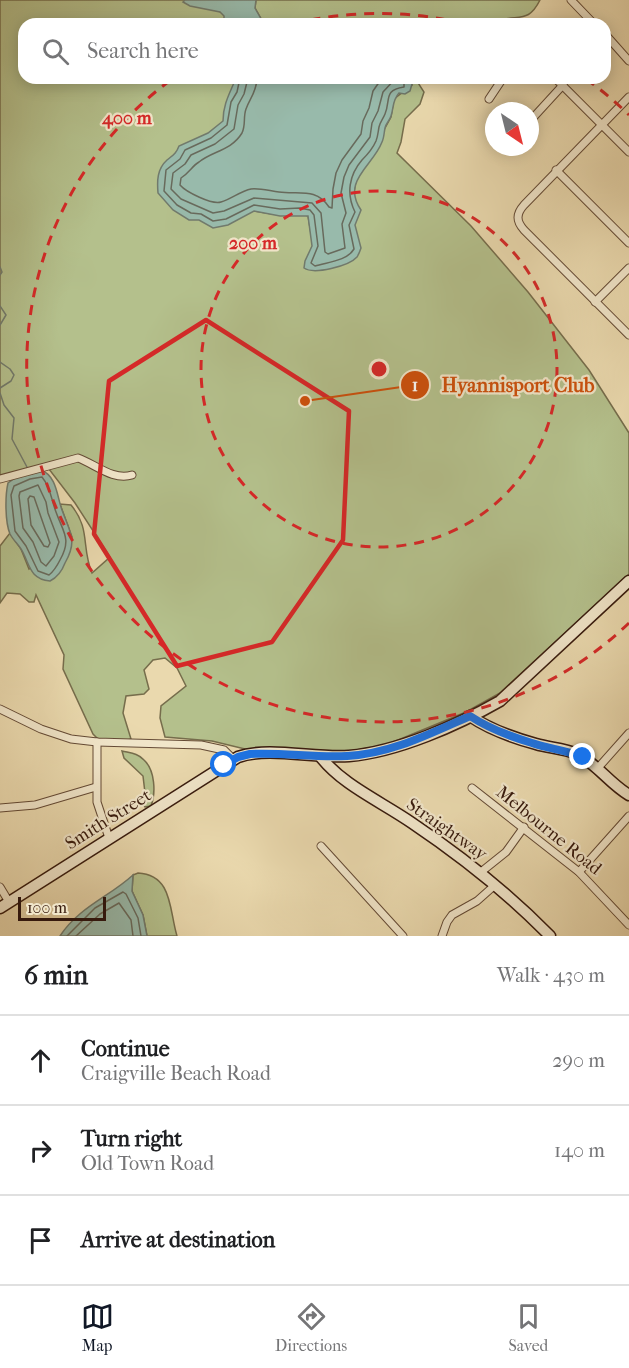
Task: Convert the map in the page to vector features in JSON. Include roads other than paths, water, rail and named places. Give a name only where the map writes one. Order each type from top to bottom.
[{"type":"main road","points":[[233,759],[254,754],[349,756],[384,750],[470,716],[500,701],[629,581]]},
{"type":"main road","points":[[470,716],[485,725],[532,743],[583,757],[629,795]]},
{"type":"main road","name":"Straightway","points":[[320,756],[334,771],[481,872],[550,936]]},
{"type":"main road","name":"Smith Street","points":[[4,905],[233,759]]},
{"type":"street","points":[[571,0],[588,18]]},
{"type":"street","points":[[611,41],[629,61]]},
{"type":"street","points":[[489,99],[499,84]]},
{"type":"street","points":[[539,111],[563,85],[629,152]]},
{"type":"street","points":[[629,97],[520,208],[517,217],[524,230],[629,335]]},
{"type":"street","points":[[556,170],[629,243]]},
{"type":"street","points":[[595,302],[629,267]]},
{"type":"street","points":[[0,479],[78,458],[116,476],[132,475]]},
{"type":"street","points":[[0,709],[30,724],[71,739],[201,745],[220,748],[233,759]]},
{"type":"street","points":[[597,769],[629,733]]},
{"type":"street","points":[[97,742],[97,802],[109,838]]},
{"type":"street","points":[[0,808],[35,805],[96,787]]},
{"type":"street","name":"Melbourne Road","points":[[472,788],[579,872],[629,925]]},
{"type":"street","points":[[579,872],[629,816]]},
{"type":"street","points":[[481,872],[506,852],[524,827]]},
{"type":"street","points":[[321,846],[403,936]]},
{"type":"street","points":[[442,936],[447,922],[453,915],[477,901],[495,885]]},
{"type":"street","points":[[0,887],[4,905]]},
{"type":"water","points":[[185,0],[256,0],[255,8],[261,18],[224,18],[220,12],[190,6],[183,2]]},
{"type":"water","points":[[234,84],[412,84],[410,91],[405,94],[399,93],[394,101],[378,151],[356,182],[356,200],[361,210],[355,225],[361,248],[357,257],[339,266],[323,270],[309,270],[304,268],[312,246],[308,216],[280,216],[254,211],[228,225],[213,228],[199,220],[189,220],[173,210],[158,193],[161,167],[179,146],[208,133],[223,121],[226,104]]},
{"type":"water","points":[[41,470],[50,477],[56,487],[72,542],[63,569],[50,581],[43,580],[31,570],[21,549],[10,534],[6,516],[8,483],[18,476]]},
{"type":"water","points":[[133,875],[132,891],[143,915],[147,936],[60,936],[76,917]]},
{"type":"waterway","points":[[0,267],[2,272],[0,275]]},
{"type":"waterway","points":[[0,306],[6,315],[0,325]]},
{"type":"waterway","points":[[0,362],[14,375],[11,381],[0,388]]},
{"type":"waterway","points":[[0,393],[4,405],[14,418],[12,439],[28,469]]},
{"type":"place","name":"Hyannisport Club","points":[[305,401]]}]
